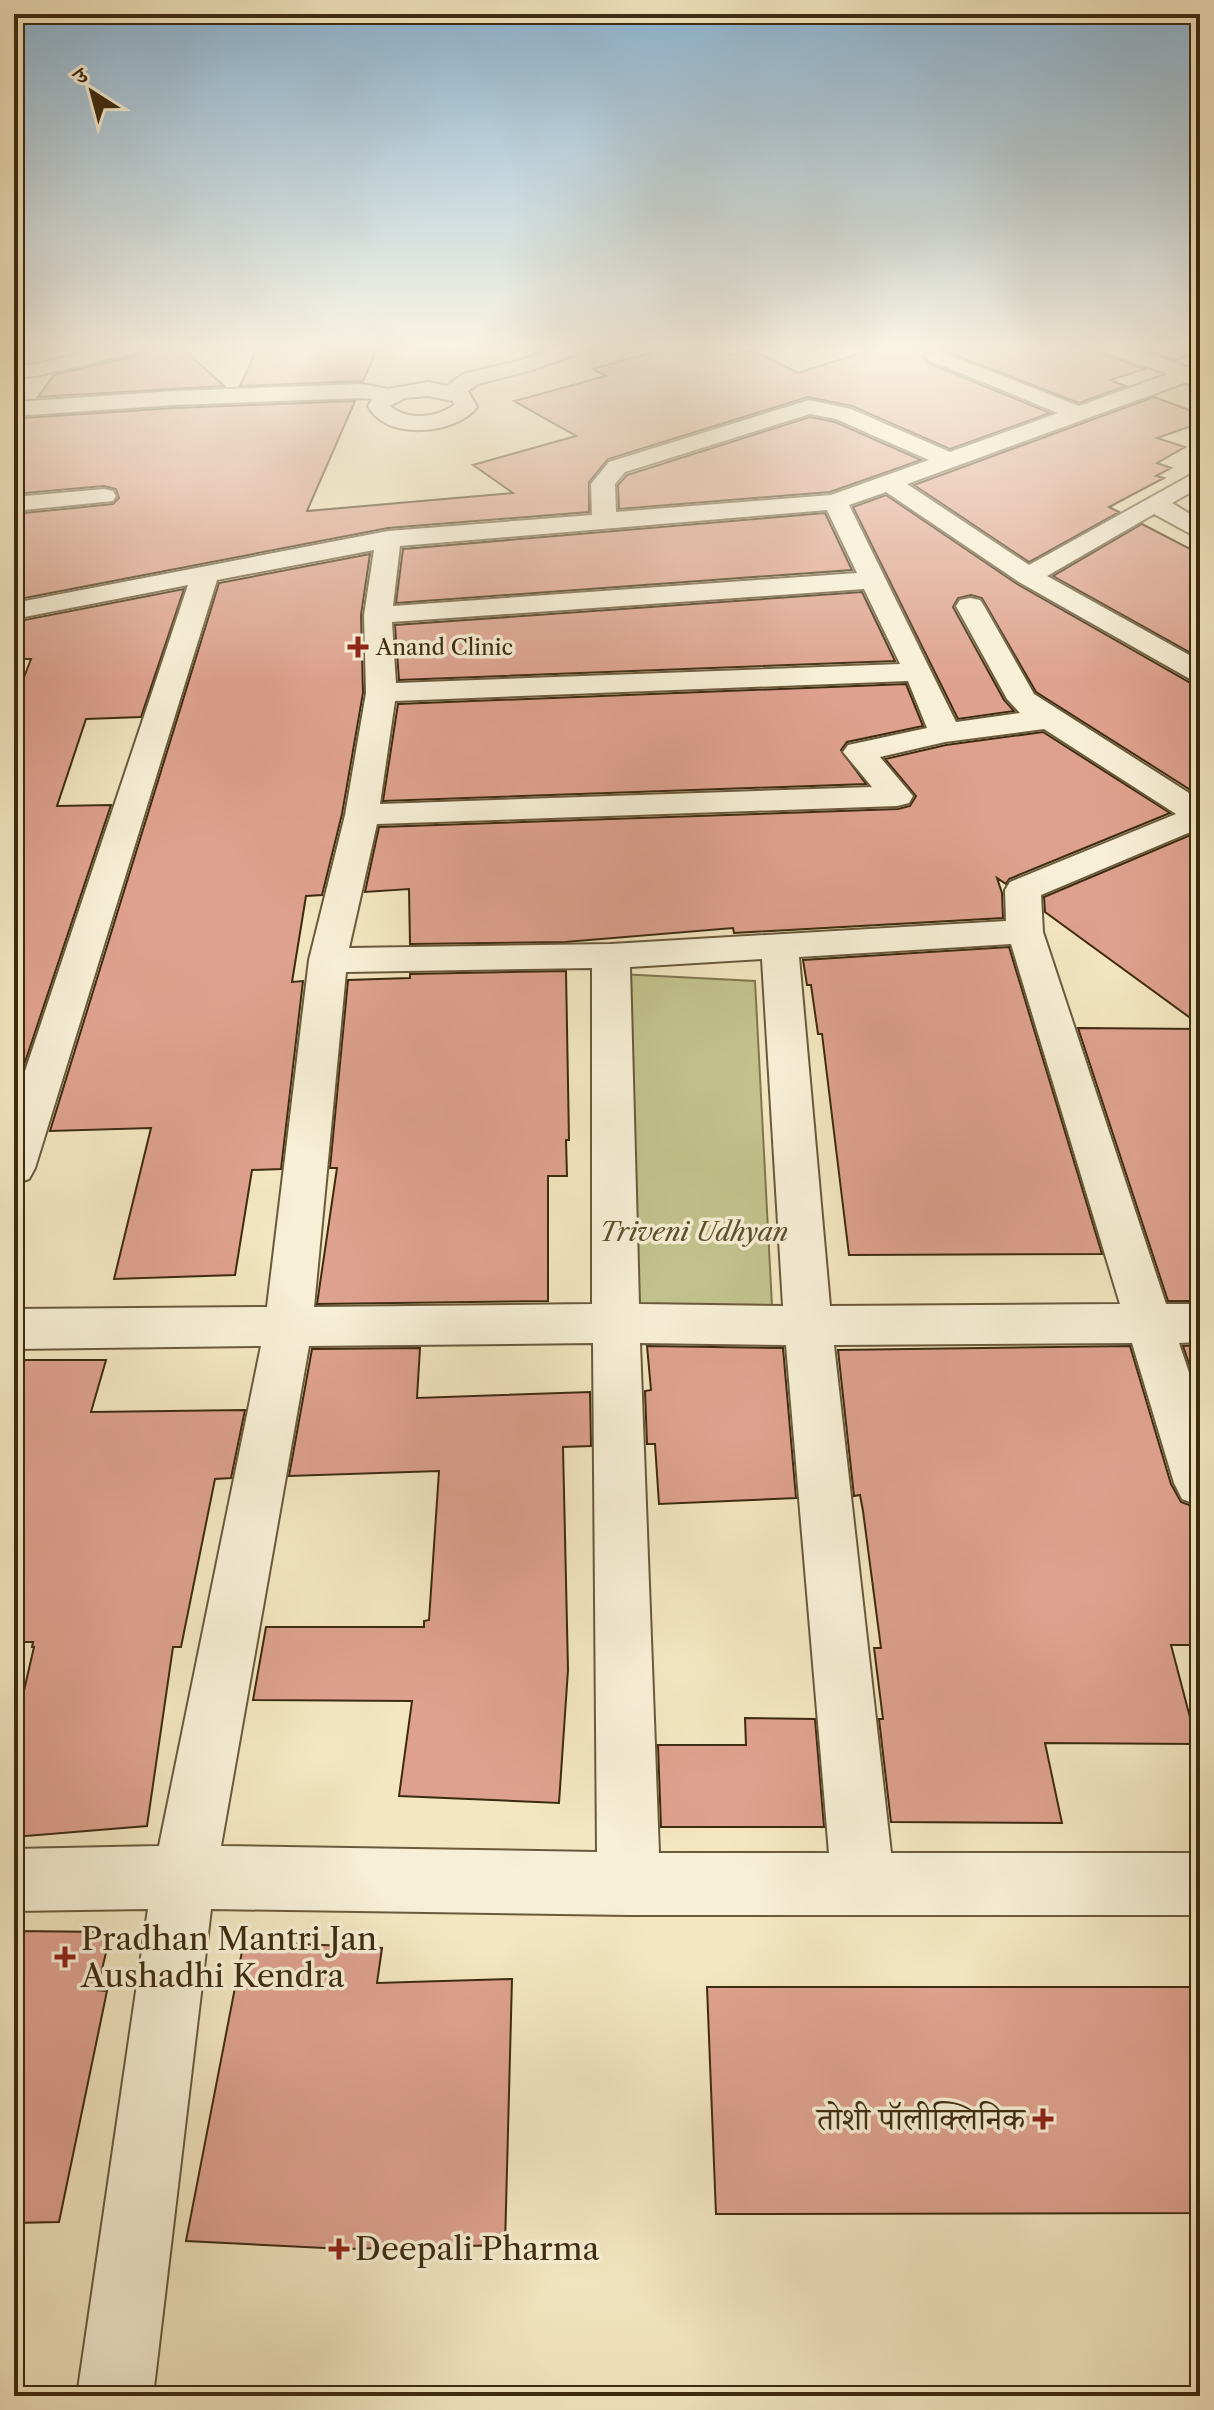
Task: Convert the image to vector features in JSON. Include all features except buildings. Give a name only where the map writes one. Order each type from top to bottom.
[{"type":"street","points":[[605,520],[600,484],[605,476],[617,467],[648,457]]},
{"type":"street","points":[[943,457],[951,461]]},
{"type":"street","points":[[14,611],[388,539],[835,502],[960,457]]},
{"type":"street","points":[[1028,576],[1200,477]]},
{"type":"street","points":[[890,484],[1028,576],[1200,673]]},
{"type":"street","points":[[14,504],[104,496]]},
{"type":"street","points":[[835,502],[919,672],[945,733]]},
{"type":"street","points":[[1155,504],[1200,531]]},
{"type":"street","points":[[115,2396],[184,1877],[288,1328],[328,960],[362,815],[381,693],[378,615],[388,539]]},
{"type":"street","points":[[14,1168],[206,573]]},
{"type":"street","points":[[378,615],[875,580]]},
{"type":"street","points":[[970,606],[1022,699],[1046,719],[1200,815]]},
{"type":"street","points":[[381,693],[919,672]]},
{"type":"street","points":[[362,815],[897,796],[859,752],[945,733],[1046,719]]},
{"type":"street","points":[[1200,815],[1023,890],[1025,932],[1200,1483]]},
{"type":"street","points":[[328,960],[611,956],[1025,932]]},
{"type":"street","points":[[780,948],[808,1326],[863,1885]]},
{"type":"street","points":[[611,956],[629,1884]]},
{"type":"street","points":[[14,1329],[616,1323],[808,1326],[1200,1323]]},
{"type":"street","points":[[14,1880],[184,1877],[629,1884],[1200,1884]]},
{"type":"green space","name":"Triveni Udhyan","points":[[619,974],[755,981],[772,1306],[619,1309]]},
{"type":"place","name":"Anand Clinic","points":[[358,647]]},
{"type":"place","name":"Pradhan Mantri Jan Aushadhi Kendra","points":[[65,1957]]},
{"type":"place","name":"तोशी पॉलीक्लिनिक","points":[[1043,2119]]},
{"type":"place","name":"Deepali Pharma","points":[[339,2249]]}]
